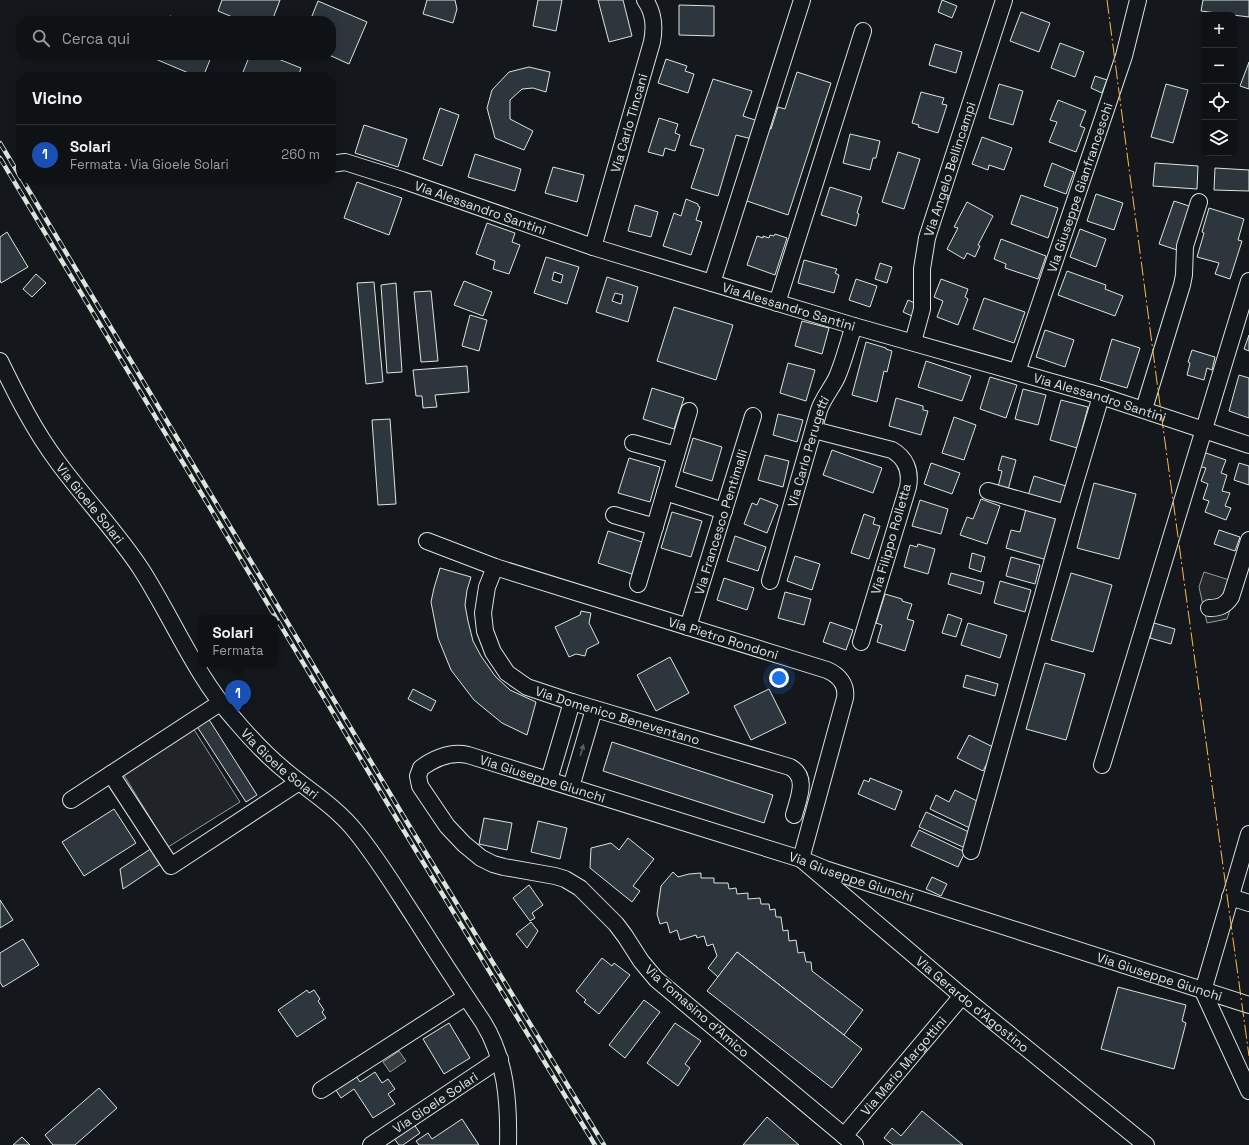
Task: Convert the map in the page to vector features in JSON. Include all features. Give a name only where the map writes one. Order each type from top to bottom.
[{"type":"street","name":"Via Carlo Tincani","points":[[593,247],[652,42],[654,19],[650,7],[645,0]]},
{"type":"street","points":[[712,283],[802,0]]},
{"type":"street","name":"Via Angelo Bellincampi","points":[[913,342],[922,309],[922,265],[927,238],[1004,0]]},
{"type":"street","name":"Via Giuseppe Gianfranceschi","points":[[1017,372],[1124,56],[1138,0]]},
{"type":"street","points":[[777,303],[863,31]]},
{"type":"street","name":"Via Alessandro Santini","points":[[336,163],[345,162],[402,180],[593,247],[854,326],[1101,396],[1249,445]]},
{"type":"street","points":[[1144,409],[1182,285],[1184,275],[1185,246],[1199,202]]},
{"type":"street","points":[[1102,765],[1249,281]]},
{"type":"street","name":"Via Carlo Perugetti","points":[[770,581],[821,404],[839,371],[854,326]]},
{"type":"street","name":"Via Gioele Solari","points":[[0,360],[26,413],[45,444],[70,478],[122,542],[141,569],[198,670],[220,703],[276,764],[338,813],[364,842],[395,887],[490,1034],[500,1059],[506,1090],[508,1145]]},
{"type":"street","points":[[971,851],[1066,513],[1101,396]]},
{"type":"street","points":[[638,584],[689,411]]},
{"type":"street","name":"Via Francesco Pentimalli","points":[[688,627],[753,416]]},
{"type":"street","name":"Via Filippo Rolletta","points":[[814,430],[892,450],[902,457],[909,472],[908,487],[861,642]]},
{"type":"street","points":[[633,443],[676,455]]},
{"type":"street","points":[[665,492],[724,511]]},
{"type":"street","points":[[988,492],[1066,513]]},
{"type":"street","points":[[614,515],[655,527]]},
{"type":"street","points":[[1209,608],[1226,604],[1231,597],[1249,540]]},
{"type":"street","name":"Via Pietro Rondoni","points":[[427,541],[495,567],[827,670],[836,675],[842,682],[846,691],[845,698],[801,859]]},
{"type":"street","name":"Via Domenico Beneventano","points":[[495,567],[487,587],[483,612],[485,631],[493,652],[506,673],[527,687],[572,702],[793,768],[798,774],[801,782],[794,815]]},
{"type":"street","points":[[549,780],[572,702]]},
{"type":"street","points":[[71,800],[220,703]]},
{"type":"street","points":[[571,787],[594,709]]},
{"type":"street","name":"Via Giuseppe Giunchi","points":[[452,754],[468,755],[801,859],[825,869],[1249,1005]]},
{"type":"street","name":"Via Tomasino d'Amico","points":[[452,754],[424,766],[420,770],[418,776],[420,786],[433,807],[458,838],[474,853],[493,864],[555,876],[580,888],[616,924],[641,962],[656,978],[849,1140]]},
{"type":"street","points":[[111,774],[171,866],[299,782]]},
{"type":"street","points":[[1249,834],[1203,991],[1244,1067],[1249,1091]]},
{"type":"street","name":"Via Gerardo d'Agostino","points":[[801,859],[962,996],[1146,1145]]},
{"type":"street","points":[[1230,897],[1249,903]]},
{"type":"street","name":"Via Mario Margottini","points":[[849,1140],[962,996]]},
{"type":"street","points":[[321,1090],[466,997]]},
{"type":"street","name":"Via Gioele Solari","points":[[371,1145],[500,1059]]},
{"type":"shaded area","points":[[1204,572],[1239,583],[1227,619],[1207,623],[1199,587]]},
{"type":"shaded area","points":[[193,728],[240,802],[168,847],[122,772]]},
{"type":"shaded area","points":[[399,1051],[406,1061],[390,1072],[383,1062]]},
{"type":"building","points":[[222,0],[280,0],[274,16],[230,16],[218,11]]},
{"type":"building","points":[[427,0],[455,0],[457,9],[453,23],[423,14]]},
{"type":"building","points":[[538,0],[562,0],[556,31],[533,26]]},
{"type":"building","points":[[598,0],[623,0],[632,36],[609,42]]},
{"type":"building","points":[[942,0],[957,6],[952,18],[938,12]]},
{"type":"building","points":[[1203,0],[1249,0],[1249,17],[1237,16],[1237,12],[1201,11]]},
{"type":"building","points":[[318,1],[367,22],[349,64],[336,58],[336,16],[312,16]]},
{"type":"building","points":[[679,5],[714,6],[714,36],[679,35]]},
{"type":"building","points":[[1021,12],[1050,23],[1039,52],[1010,41]]},
{"type":"building","points":[[1060,43],[1084,52],[1075,77],[1051,68]]},
{"type":"building","points":[[935,44],[962,52],[956,73],[929,65]]},
{"type":"building","points":[[666,59],[687,66],[685,71],[694,74],[688,93],[658,83]]},
{"type":"building","points":[[158,60],[210,60],[205,72],[186,72]]},
{"type":"building","points":[[248,60],[281,60],[301,68],[300,72],[243,72]]},
{"type":"building","points":[[1249,62],[1249,89],[1240,86]]},
{"type":"building","points":[[529,67],[550,72],[546,92],[533,88],[522,89],[510,100],[510,119],[533,131],[524,150],[495,138],[487,108],[492,90],[509,72]]},
{"type":"building","points":[[797,72],[831,83],[788,215],[744,200],[767,128],[771,129],[778,107],[785,109]]},
{"type":"building","points":[[1095,76],[1107,80],[1102,93],[1091,88]]},
{"type":"building","points":[[713,79],[752,91],[743,116],[758,121],[752,139],[736,135],[718,196],[691,188],[704,149],[690,145]]},
{"type":"building","points":[[999,84],[1023,91],[1013,125],[989,118]]},
{"type":"building","points":[[1166,84],[1188,90],[1173,143],[1151,137]]},
{"type":"building","points":[[921,92],[944,98],[942,104],[947,105],[938,133],[918,127],[919,125],[912,123]]},
{"type":"building","points":[[1058,100],[1086,111],[1080,126],[1085,128],[1076,152],[1049,142],[1057,122],[1050,120]]},
{"type":"building","points":[[440,108],[459,115],[442,166],[423,159]]},
{"type":"building","points":[[659,118],[678,124],[675,133],[680,135],[675,151],[665,148],[663,156],[648,152]]},
{"type":"building","points":[[364,125],[407,139],[398,167],[355,153]]},
{"type":"building","points":[[850,134],[880,141],[876,158],[873,158],[870,170],[843,163]]},
{"type":"building","points":[[982,137],[1012,148],[1004,170],[989,165],[988,170],[972,164]]},
{"type":"building","points":[[898,152],[920,159],[904,209],[882,202]]},
{"type":"building","points":[[475,154],[521,169],[515,191],[468,177]]},
{"type":"building","points":[[1052,163],[1074,172],[1066,194],[1044,186]]},
{"type":"building","points":[[1155,163],[1198,166],[1197,189],[1153,186]]},
{"type":"building","points":[[553,167],[584,175],[577,202],[545,193]]},
{"type":"building","points":[[1215,168],[1249,170],[1249,191],[1214,190]]},
{"type":"building","points":[[357,182],[402,198],[389,235],[344,218]]},
{"type":"building","points":[[830,187],[862,197],[857,213],[859,214],[856,226],[821,215]]},
{"type":"building","points":[[1096,194],[1123,203],[1114,230],[1087,221]]},
{"type":"building","points":[[1021,195],[1058,208],[1048,238],[1011,224]]},
{"type":"building","points":[[686,199],[698,204],[700,207],[696,220],[702,222],[691,255],[663,246],[674,213],[681,216]]},
{"type":"building","points":[[1174,201],[1192,207],[1177,250],[1159,244]]},
{"type":"building","points":[[967,202],[993,216],[978,245],[980,246],[975,257],[967,253],[964,259],[947,249],[958,228],[954,227]]},
{"type":"building","points":[[635,205],[658,212],[651,237],[628,231]]},
{"type":"building","points":[[1209,208],[1244,219],[1238,240],[1242,241],[1230,279],[1215,274],[1219,263],[1197,257]]},
{"type":"building","points":[[487,223],[515,233],[512,242],[520,245],[509,274],[493,269],[495,261],[476,254]]},
{"type":"building","points":[[1080,229],[1106,239],[1096,267],[1070,257]]},
{"type":"building","points":[[7,232],[28,267],[1,283],[0,237]]},
{"type":"building","points":[[775,234],[787,238],[775,275],[747,265],[757,236],[769,238],[770,235],[774,236]]},
{"type":"building","points":[[1001,239],[1046,256],[1038,279],[1005,268],[1006,264],[994,259]]},
{"type":"building","points":[[546,257],[579,267],[567,304],[534,293]],"holes":[[[554,272],[563,275],[561,283],[552,280]]]},
{"type":"building","points":[[804,260],[837,269],[835,273],[839,275],[834,293],[798,283]]},
{"type":"building","points":[[880,263],[892,267],[887,283],[875,279]]},
{"type":"building","points":[[1067,271],[1106,285],[1105,289],[1123,296],[1115,316],[1058,295]]},
{"type":"building","points":[[36,274],[46,283],[32,297],[23,289]]},
{"type":"building","points":[[607,277],[638,287],[628,322],[596,312]],"holes":[[[615,293],[623,295],[621,304],[612,301]]]},
{"type":"building","points":[[856,279],[877,286],[870,307],[849,300]]},
{"type":"building","points":[[941,279],[968,289],[965,297],[968,299],[958,325],[937,317],[943,301],[934,297]]},
{"type":"building","points":[[464,281],[492,292],[483,316],[454,305]]},
{"type":"building","points":[[374,282],[383,382],[366,384],[357,283]]},
{"type":"building","points":[[396,283],[402,372],[387,373],[381,285]]},
{"type":"building","points":[[431,291],[438,361],[421,362],[414,292]]},
{"type":"building","points":[[984,298],[1025,312],[1014,343],[973,329]]},
{"type":"building","points":[[908,300],[919,305],[914,317],[903,312]]},
{"type":"building","points":[[674,307],[733,325],[716,380],[657,361]]},
{"type":"building","points":[[470,315],[487,320],[479,351],[462,346]]},
{"type":"building","points":[[802,321],[829,328],[822,354],[795,346]]},
{"type":"building","points":[[1045,330],[1074,340],[1065,367],[1036,357]]},
{"type":"building","points":[[1249,335],[1249,351],[1244,349]]},
{"type":"building","points":[[1112,339],[1140,348],[1127,388],[1100,380]]},
{"type":"building","points":[[866,342],[892,351],[887,372],[884,371],[877,402],[852,395]]},
{"type":"building","points":[[1192,350],[1215,357],[1212,370],[1207,368],[1204,380],[1187,375],[1190,363],[1188,362]]},
{"type":"building","points":[[926,361],[971,376],[962,401],[918,387]]},
{"type":"building","points":[[788,363],[815,370],[806,401],[780,393]]},
{"type":"building","points":[[467,366],[469,392],[435,395],[437,407],[423,408],[422,396],[416,396],[413,370]]},
{"type":"building","points":[[1239,375],[1249,378],[1249,418],[1229,411]]},
{"type":"building","points":[[990,377],[1017,385],[1006,418],[980,409]]},
{"type":"building","points":[[652,388],[684,398],[674,429],[643,419]]},
{"type":"building","points":[[1023,389],[1046,395],[1038,425],[1015,419]]},
{"type":"building","points":[[896,398],[923,406],[923,410],[928,411],[921,435],[889,426]]},
{"type":"building","points":[[1061,400],[1088,407],[1077,448],[1050,440]]},
{"type":"building","points":[[778,414],[803,420],[797,442],[773,435]]},
{"type":"building","points":[[954,417],[976,425],[964,460],[942,453]]},
{"type":"building","points":[[390,419],[396,504],[378,505],[372,420]]},
{"type":"building","points":[[693,438],[722,447],[712,481],[683,472]]},
{"type":"building","points":[[832,450],[882,468],[873,493],[823,475]]},
{"type":"building","points":[[1203,452],[1226,460],[1221,473],[1227,475],[1222,491],[1230,493],[1225,506],[1231,508],[1226,520],[1205,512],[1209,501],[1203,499],[1208,484],[1201,481],[1206,468],[1198,466]]},
{"type":"building","points":[[765,455],[789,461],[783,487],[758,480]]},
{"type":"building","points":[[1002,456],[1016,460],[1008,490],[998,487],[1002,471],[998,470]]},
{"type":"building","points":[[629,458],[660,467],[650,502],[618,493]]},
{"type":"building","points":[[931,463],[960,473],[952,494],[924,484]]},
{"type":"building","points":[[1239,463],[1249,466],[1249,485],[1234,480]]},
{"type":"building","points":[[1034,476],[1066,486],[1060,508],[1027,499]]},
{"type":"building","points":[[1094,483],[1136,494],[1119,559],[1077,548]]},
{"type":"building","points":[[760,498],[778,505],[767,533],[744,524],[752,503],[757,505]]},
{"type":"building","points":[[981,499],[1000,506],[987,544],[960,535],[967,517],[973,519]]},
{"type":"building","points":[[920,500],[948,509],[941,534],[912,526]]},
{"type":"building","points":[[1027,505],[1060,514],[1047,560],[1006,548],[1011,530],[1020,532]]},
{"type":"building","points":[[672,512],[702,521],[691,557],[661,548]]},
{"type":"building","points":[[864,514],[875,518],[873,524],[880,526],[869,559],[851,553]]},
{"type":"building","points":[[1219,530],[1240,537],[1235,551],[1214,544]]},
{"type":"building","points":[[608,531],[642,542],[632,574],[598,563]]},
{"type":"building","points":[[735,536],[766,547],[758,571],[727,561]]},
{"type":"building","points":[[918,544],[935,549],[928,574],[904,567],[910,545],[917,547]]},
{"type":"building","points":[[972,553],[985,557],[981,572],[969,568]]},
{"type":"building","points":[[795,556],[820,564],[812,590],[787,581]]},
{"type":"building","points":[[1011,557],[1040,565],[1035,584],[1006,576]]},
{"type":"building","points":[[440,568],[471,577],[465,605],[473,641],[481,656],[495,676],[510,690],[536,702],[527,735],[502,723],[474,700],[451,670],[438,638],[431,602]]},
{"type":"building","points":[[951,573],[984,582],[981,594],[948,584]]},
{"type":"building","points":[[1071,573],[1112,585],[1093,652],[1051,640]]},
{"type":"building","points":[[724,578],[754,588],[747,610],[717,600]]},
{"type":"building","points":[[1000,581],[1031,590],[1025,612],[994,603]]},
{"type":"building","points":[[785,592],[811,599],[804,625],[778,618]]},
{"type":"building","points":[[885,594],[902,599],[902,601],[912,604],[907,619],[914,621],[905,651],[877,642],[882,625],[876,623]]},
{"type":"building","points":[[581,611],[591,613],[589,623],[599,643],[587,649],[585,656],[576,654],[569,657],[555,627],[580,615]]},
{"type":"building","points":[[948,614],[962,619],[956,637],[942,633]]},
{"type":"building","points":[[830,622],[853,630],[846,650],[823,642]]},
{"type":"building","points":[[968,623],[1007,635],[1000,658],[961,645]]},
{"type":"building","points":[[1154,623],[1175,629],[1171,644],[1150,638]]},
{"type":"building","points":[[670,657],[689,693],[656,711],[637,675]]},
{"type":"building","points":[[1045,663],[1085,674],[1066,740],[1026,729]]},
{"type":"building","points":[[966,675],[998,684],[995,696],[963,687]]},
{"type":"building","points":[[413,689],[436,701],[431,711],[408,699]]},
{"type":"building","points":[[769,689],[786,723],[751,740],[734,706]]},
{"type":"building","points":[[208,718],[257,795],[246,802],[196,725]]},
{"type":"building","points":[[969,735],[995,748],[983,771],[957,758]]},
{"type":"building","points":[[612,742],[773,795],[764,823],[603,771]]},
{"type":"building","points":[[870,778],[902,791],[895,810],[858,794],[864,780],[869,782]]},
{"type":"building","points":[[955,790],[981,803],[972,829],[930,809],[936,795],[949,802]]},
{"type":"building","points":[[114,809],[136,843],[84,876],[62,842]]},
{"type":"building","points":[[926,812],[971,833],[965,848],[919,827]]},
{"type":"building","points":[[484,818],[512,823],[507,850],[479,844]]},
{"type":"building","points":[[538,821],[567,828],[560,859],[531,852]]},
{"type":"building","points":[[919,830],[965,852],[958,867],[911,846]]},
{"type":"building","points":[[628,838],[654,859],[633,886],[640,891],[632,902],[590,868],[591,848],[611,843],[619,850]]},
{"type":"building","points":[[152,848],[162,863],[123,889],[120,869]]},
{"type":"building","points":[[673,872],[678,877],[701,873],[701,878],[714,878],[714,883],[728,883],[729,889],[736,888],[737,894],[748,893],[748,899],[760,898],[761,904],[769,904],[770,910],[775,909],[776,917],[781,917],[783,931],[788,930],[789,941],[796,940],[798,953],[804,952],[806,962],[811,962],[812,971],[863,1010],[844,1035],[737,952],[718,977],[708,968],[717,956],[713,944],[707,946],[704,936],[697,938],[696,935],[680,940],[677,930],[670,933],[667,922],[660,924],[657,914],[661,886]]},
{"type":"building","points":[[932,877],[947,884],[941,896],[926,889]]},
{"type":"building","points":[[529,885],[543,905],[532,913],[535,918],[530,921],[513,898]]},
{"type":"building","points":[[0,900],[13,920],[0,928]]},
{"type":"building","points":[[531,922],[538,931],[527,948],[516,934]]},
{"type":"building","points":[[23,939],[39,965],[3,987],[0,982],[0,953]]},
{"type":"building","points":[[737,952],[862,1049],[832,1088],[707,991]]},
{"type":"building","points":[[602,958],[612,966],[614,963],[630,975],[599,1014],[584,1002],[586,1000],[576,991]]},
{"type":"building","points":[[1118,987],[1186,1005],[1182,1021],[1186,1023],[1174,1069],[1101,1049]]},
{"type":"building","points":[[307,990],[309,993],[314,990],[320,999],[318,1001],[324,1010],[322,1012],[326,1018],[297,1037],[278,1010]]},
{"type":"building","points":[[644,1000],[660,1012],[625,1058],[609,1045]]},
{"type":"building","points":[[449,1023],[470,1058],[444,1074],[423,1039]]},
{"type":"building","points":[[675,1023],[701,1041],[685,1064],[690,1068],[678,1086],[647,1063]]},
{"type":"building","points":[[375,1072],[382,1083],[388,1079],[395,1089],[388,1094],[395,1104],[373,1118],[354,1089],[341,1098],[334,1087],[354,1073],[360,1082]]},
{"type":"building","points":[[99,1088],[117,1108],[75,1145],[53,1145],[45,1135]]},
{"type":"building","points":[[922,1111],[963,1145],[893,1145],[884,1138],[892,1128],[901,1136]]},
{"type":"building","points":[[767,1117],[799,1145],[743,1145]]},
{"type":"building","points":[[462,1119],[479,1145],[419,1145],[416,1141],[428,1133],[432,1139]]},
{"type":"building","points":[[413,1123],[420,1133],[403,1145],[399,1145],[393,1137]]},
{"type":"building","points":[[22,1137],[30,1145],[13,1145]]},
{"type":"railway","points":[[0,143],[16,170]]},
{"type":"railway","points":[[0,158],[274,615]]},
{"type":"railway","points":[[25,184],[407,822],[604,1145]]},
{"type":"railway","points":[[278,621],[595,1145]]},
{"type":"power","points":[[1107,0],[1160,405],[1249,1056]]},
{"type":"place","name":"Solari","points":[[238,713]]}]
